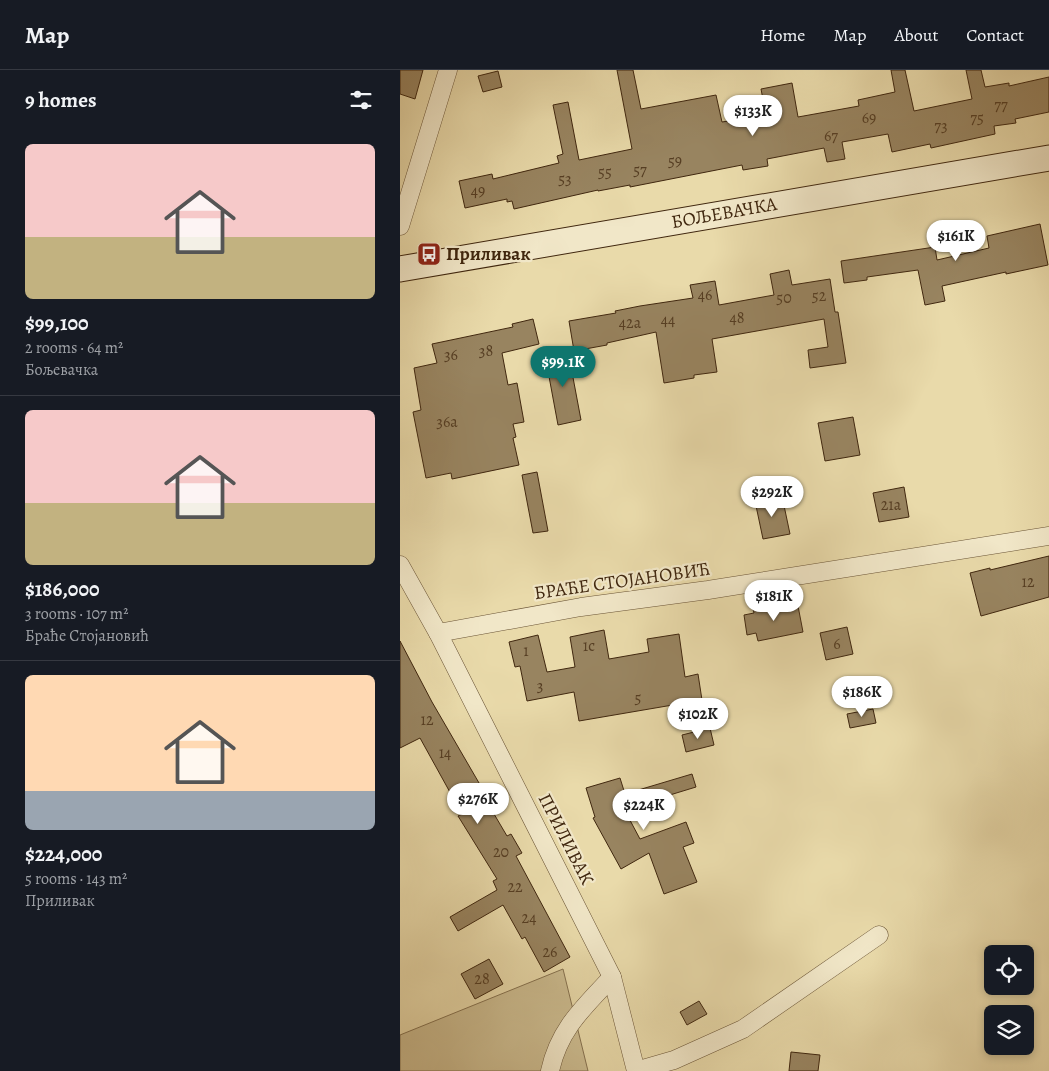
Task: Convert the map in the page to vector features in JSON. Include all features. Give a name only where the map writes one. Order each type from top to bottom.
[{"type":"main road","name":"БОЉЕВАЧКА","points":[[400,269],[1049,158]]},
{"type":"street","points":[[400,226],[448,70]]},
{"type":"street","name":"БРАЋЕ СТОЈАНОВИЋ","points":[[438,633],[581,607],[708,590],[1049,536]]},
{"type":"street","name":"ПРИЛИВАК","points":[[400,565],[438,633],[612,977],[636,1071]]},
{"type":"street","points":[[636,1071],[674,1060],[742,1029],[880,934]]},
{"type":"street","points":[[550,1071],[554,1056],[570,1023],[612,977]]},
{"type":"shaded area","points":[[563,969],[588,1071],[400,1071],[400,1035]]},
{"type":"building","points":[[400,70],[423,70],[415,99],[400,94]]},
{"type":"building","points":[[617,70],[633,70],[641,109],[716,95],[722,122],[766,115],[761,89],[792,83],[798,117],[859,106],[858,100],[895,92],[891,70],[905,70],[914,111],[972,99],[966,70],[981,70],[985,87],[1009,83],[1009,86],[1049,77],[1049,112],[1015,119],[1016,123],[994,126],[995,134],[931,148],[930,144],[892,152],[888,134],[842,142],[845,159],[827,162],[824,148],[767,159],[768,166],[743,170],[742,165],[630,187],[630,185],[598,190],[514,209],[512,201],[507,202],[507,199],[465,208],[459,181],[492,174],[493,179],[559,163],[557,156],[563,154],[553,105],[568,102],[579,160],[632,149]]},
{"type":"building","points":[[498,71],[502,87],[483,92],[478,76]]},
{"type":"building","points":[[1040,224],[1048,265],[942,286],[945,301],[925,305],[918,270],[867,277],[867,280],[844,283],[841,261],[935,247],[937,260],[989,248],[987,236]]},
{"type":"building","points":[[789,270],[792,285],[830,279],[835,312],[838,312],[846,363],[810,368],[808,350],[828,347],[824,319],[712,339],[717,372],[694,375],[694,378],[664,383],[656,332],[607,343],[607,345],[574,351],[569,321],[616,313],[615,311],[640,306],[693,298],[690,285],[715,281],[719,305],[774,295],[770,274]]},
{"type":"building","points":[[533,319],[539,344],[502,353],[508,385],[517,383],[524,422],[513,424],[516,437],[513,438],[519,465],[452,479],[451,473],[426,478],[413,412],[421,410],[414,368],[437,363],[432,344],[513,327],[512,324]]},
{"type":"building","points":[[568,351],[581,420],[558,425],[545,355]]},
{"type":"building","points":[[853,417],[860,455],[825,461],[818,423]]},
{"type":"building","points":[[537,472],[548,531],[533,533],[522,475]]},
{"type":"building","points":[[904,487],[909,517],[879,522],[873,493]]},
{"type":"building","points":[[782,496],[790,534],[763,539],[755,501]]},
{"type":"building","points":[[1049,556],[1049,597],[981,616],[970,573]]},
{"type":"building","points":[[787,603],[788,608],[798,606],[803,632],[758,641],[756,633],[747,635],[744,615],[754,613],[753,609]]},
{"type":"building","points":[[847,627],[853,654],[826,660],[820,633]]},
{"type":"building","points":[[604,630],[609,659],[649,652],[647,639],[679,634],[685,677],[698,674],[702,700],[579,721],[574,692],[527,701],[520,666],[515,667],[509,642],[538,635],[547,672],[575,667],[570,637]]},
{"type":"building","points":[[400,641],[432,702],[486,795],[484,797],[507,836],[511,834],[522,853],[516,856],[570,957],[544,972],[525,937],[522,939],[503,905],[458,931],[450,917],[497,890],[493,881],[497,879],[458,816],[462,814],[420,738],[400,748]]},
{"type":"building","points":[[873,709],[876,723],[850,728],[847,714]]},
{"type":"building","points":[[710,728],[714,745],[686,752],[682,735]]},
{"type":"building","points":[[692,774],[696,787],[624,809],[640,839],[686,822],[694,843],[683,847],[697,882],[664,894],[649,853],[621,869],[593,818],[595,817],[586,788],[620,778],[625,794]]},
{"type":"building","points":[[489,959],[503,984],[475,999],[461,974]]},
{"type":"building","points":[[699,1001],[707,1014],[687,1025],[680,1012]]},
{"type":"building","points":[[791,1052],[820,1055],[818,1071],[789,1071]]},
{"type":"place","name":"Приливак","points":[[429,254]]}]
